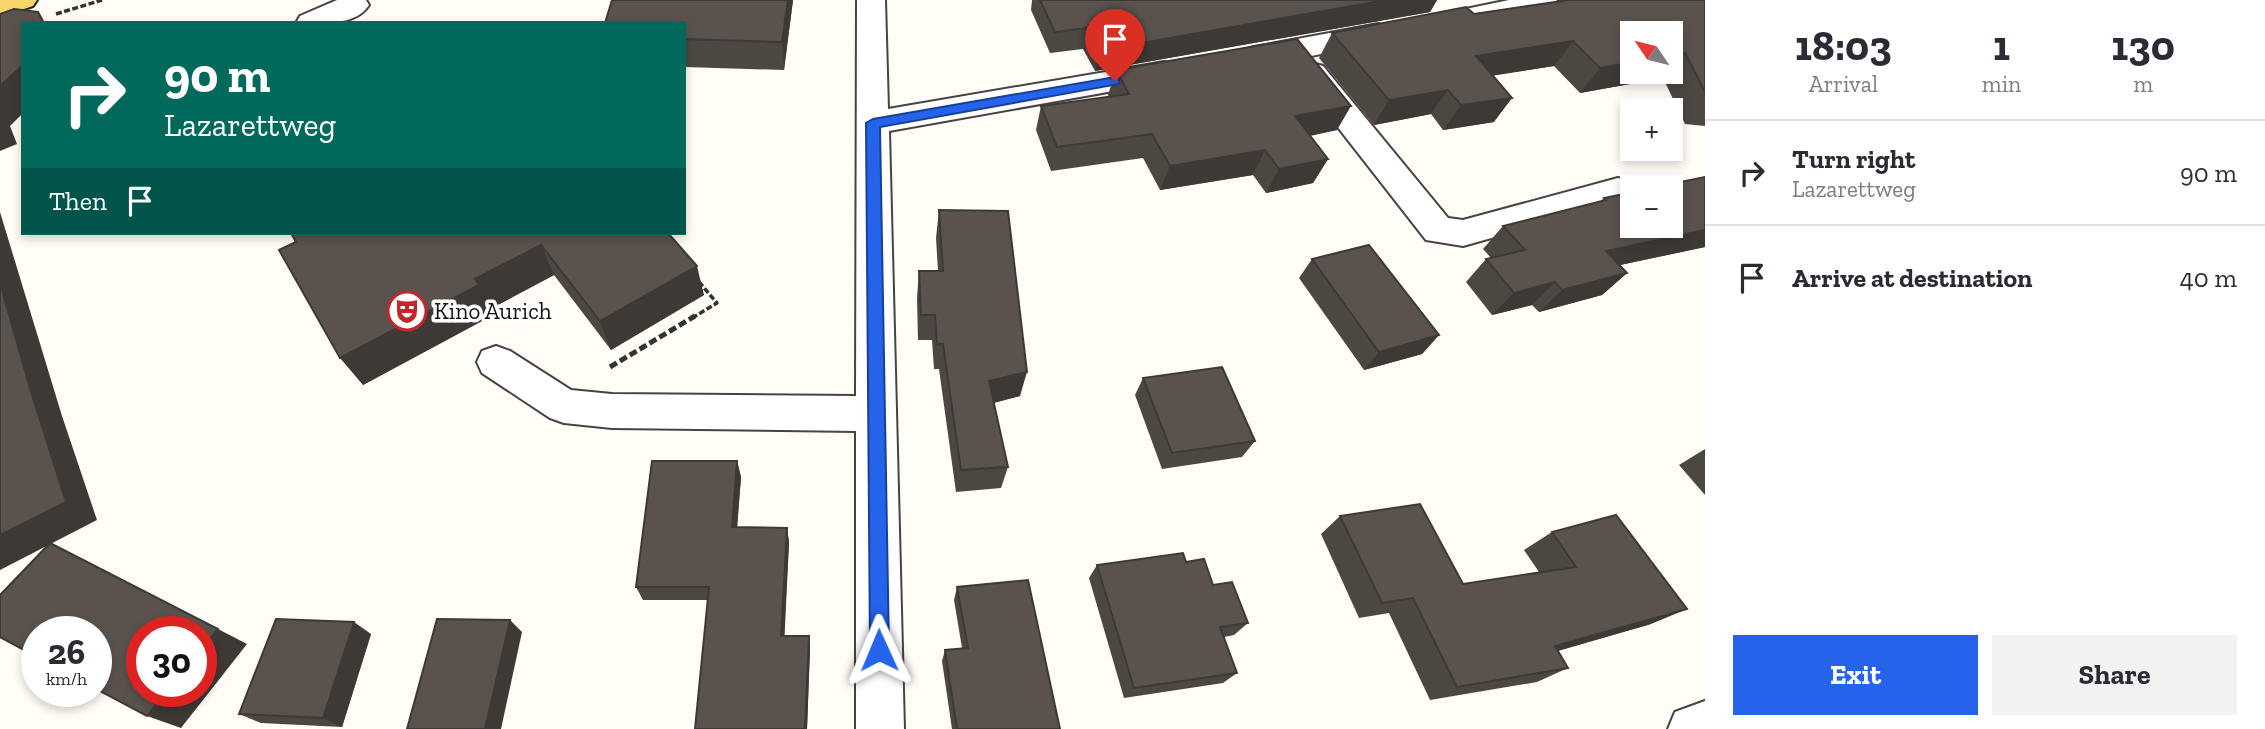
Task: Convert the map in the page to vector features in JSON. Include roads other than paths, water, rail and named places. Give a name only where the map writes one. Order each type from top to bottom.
[{"type":"main road","points":[[0,8],[23,0]]},
{"type":"street","points":[[315,21],[355,5],[351,0]]},
{"type":"street","points":[[871,0],[880,729]]},
{"type":"street","points":[[1451,13],[1554,0]]},
{"type":"street","points":[[873,123],[1400,30]]},
{"type":"street","points":[[1293,50],[1438,231],[1463,233],[1618,190]]},
{"type":"street","points":[[496,362],[564,406],[612,411],[876,414]]},
{"type":"street","points":[[1692,729],[1705,725]]},
{"type":"place","name":"Kino Aurich","points":[[407,311]]}]
